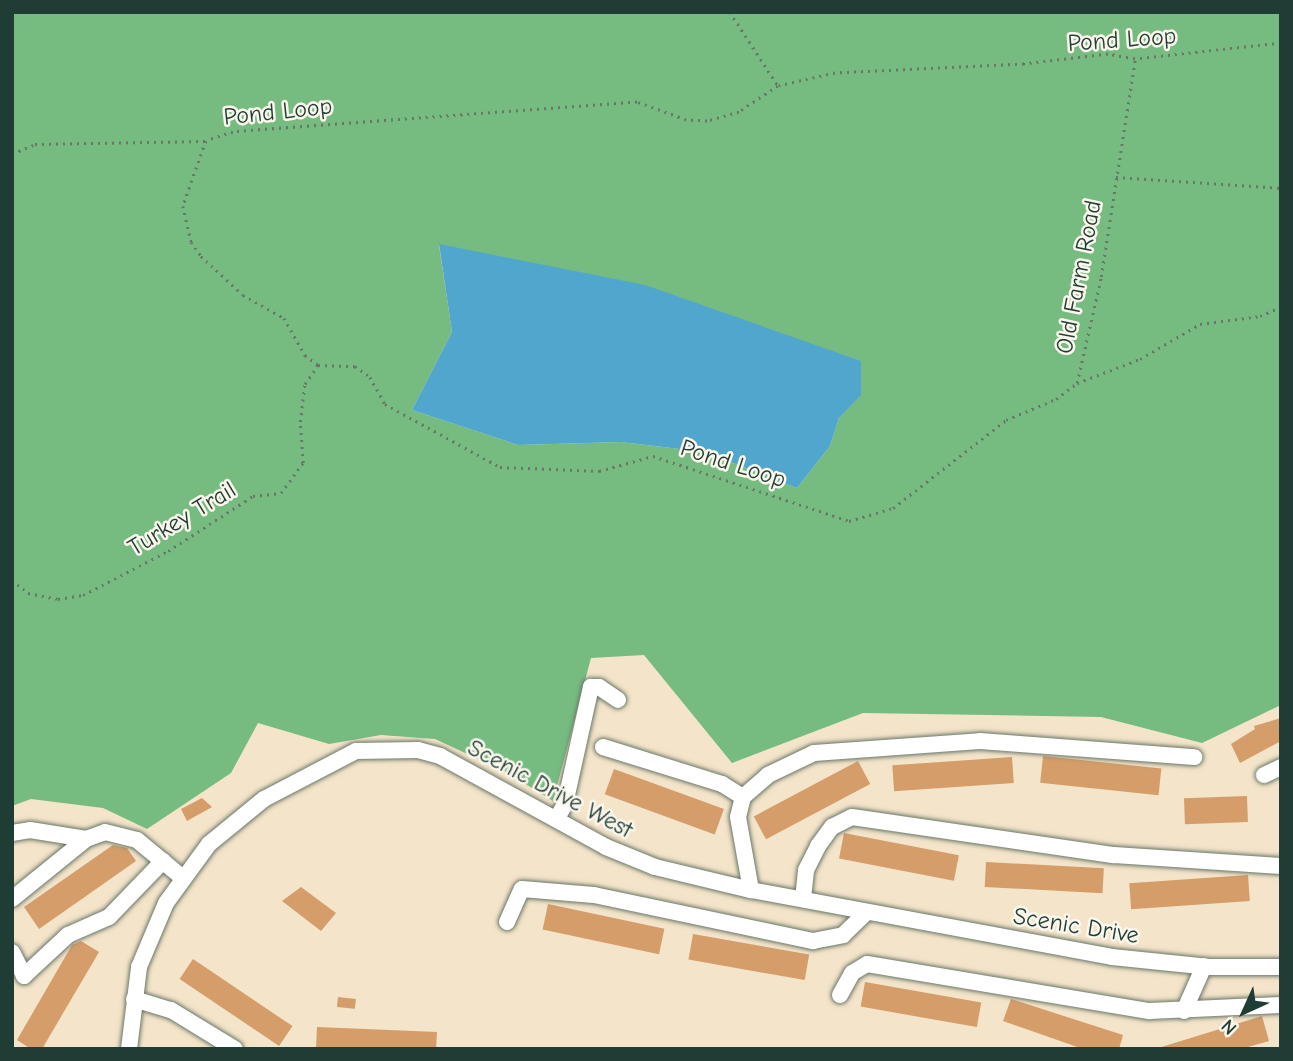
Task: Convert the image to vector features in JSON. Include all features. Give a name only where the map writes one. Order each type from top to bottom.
[{"type":"street","points":[[557,818],[565,804],[591,687],[599,687],[618,700]]},
{"type":"street","points":[[751,890],[738,817],[743,797],[768,775],[800,758],[831,751],[981,741],[1194,757]]},
{"type":"street","points":[[603,747],[722,785],[743,797]]},
{"type":"street","name":"Scenic Drive West","points":[[130,1049],[139,967],[166,904],[183,878],[209,844],[264,799],[356,751],[418,750],[440,757],[557,818],[606,847],[655,867],[866,913]]},
{"type":"street","points":[[1264,775],[1281,767]]},
{"type":"street","points":[[803,899],[806,870],[818,846],[832,827],[852,817],[1114,855],[1281,866]]},
{"type":"street","points":[[12,833],[30,830],[86,839]]},
{"type":"street","points":[[12,899],[86,839],[104,832],[138,840],[183,878]]},
{"type":"street","points":[[12,952],[24,976],[61,940],[109,917],[163,861]]},
{"type":"street","points":[[507,922],[522,889],[594,895],[813,941],[843,935],[866,913]]},
{"type":"street","name":"Scenic Drive","points":[[866,913],[1112,957],[1204,966],[1281,967]]},
{"type":"street","points":[[840,995],[852,972],[866,964],[1079,1002],[1184,1011],[1281,1005]]},
{"type":"street","points":[[1184,1011],[1204,966]]},
{"type":"street","points":[[134,999],[171,1010],[235,1049]]},
{"type":"path","points":[[730,12],[778,86]]},
{"type":"path","name":"Pond Loop","points":[[1281,43],[1135,59],[1108,54],[1024,64],[925,66],[835,73],[792,86],[778,86],[739,112],[707,121],[685,120],[637,102],[285,126],[217,135],[206,141],[183,206],[191,242],[227,283],[284,318],[295,343],[318,365],[355,366],[370,377],[385,404],[499,467],[599,471],[653,456],[857,522],[893,508],[1006,420],[1056,398],[1077,383],[1140,359],[1200,324],[1260,316],[1281,307]]},
{"type":"path","name":"Old Farm Road","points":[[1077,383],[1101,278],[1135,59]]},
{"type":"path","points":[[12,154],[36,144],[206,141]]},
{"type":"path","name":"Old Farm Road","points":[[1116,177],[1281,188]]},
{"type":"path","name":"Turkey Trail","points":[[12,580],[28,593],[58,599],[83,595],[168,551],[253,496],[281,493],[303,463],[300,422],[304,384],[318,365]]},
{"type":"green space","points":[[12,12],[1281,12],[1281,705],[1202,743],[1101,717],[863,713],[732,763],[644,655],[591,658],[553,801],[506,772],[435,739],[381,735],[329,744],[258,723],[231,773],[147,829],[103,808],[31,799],[12,806]],"holes":[[[439,245],[861,394],[839,418],[830,446],[797,488],[705,452],[621,442],[518,445],[412,410],[452,332]]]},
{"type":"water","points":[[439,244],[645,285],[861,361],[861,395],[839,418],[830,446],[797,488],[705,452],[621,442],[518,445],[412,410],[452,332]]},
{"type":"building","points":[[1281,718],[1281,741],[1240,763],[1231,744],[1255,729],[1254,726]]},
{"type":"building","points":[[1043,756],[1161,768],[1159,795],[1040,783]]},
{"type":"building","points":[[1012,757],[1014,783],[894,791],[892,765]]},
{"type":"building","points":[[858,761],[870,784],[766,839],[754,816]]},
{"type":"building","points":[[614,769],[724,809],[715,834],[605,794]]},
{"type":"building","points":[[1247,796],[1248,822],[1185,824],[1184,798]]},
{"type":"building","points":[[202,798],[212,807],[187,821],[181,809]]},
{"type":"building","points":[[844,833],[959,855],[954,881],[839,859]]},
{"type":"building","points":[[113,845],[127,848],[136,861],[39,929],[24,907]]},
{"type":"building","points":[[986,862],[1104,868],[1103,893],[985,887]]},
{"type":"building","points":[[1248,875],[1250,901],[1131,909],[1129,883]]},
{"type":"building","points":[[301,887],[336,913],[321,931],[282,901]]},
{"type":"building","points":[[548,904],[664,929],[659,954],[543,929]]},
{"type":"building","points":[[693,934],[809,954],[805,980],[688,960]]},
{"type":"building","points":[[81,941],[99,952],[42,1049],[31,1049],[17,1040],[72,945]]},
{"type":"building","points":[[193,959],[292,1026],[279,1046],[180,979]]},
{"type":"building","points":[[865,982],[981,1002],[977,1027],[861,1007]]},
{"type":"building","points":[[338,997],[356,999],[355,1009],[337,1007]]},
{"type":"building","points":[[1011,999],[1123,1035],[1119,1049],[1083,1049],[1003,1021]]},
{"type":"building","points":[[1262,1016],[1269,1041],[1241,1049],[1155,1049]]},
{"type":"building","points":[[317,1027],[437,1032],[436,1049],[316,1049]]}]
